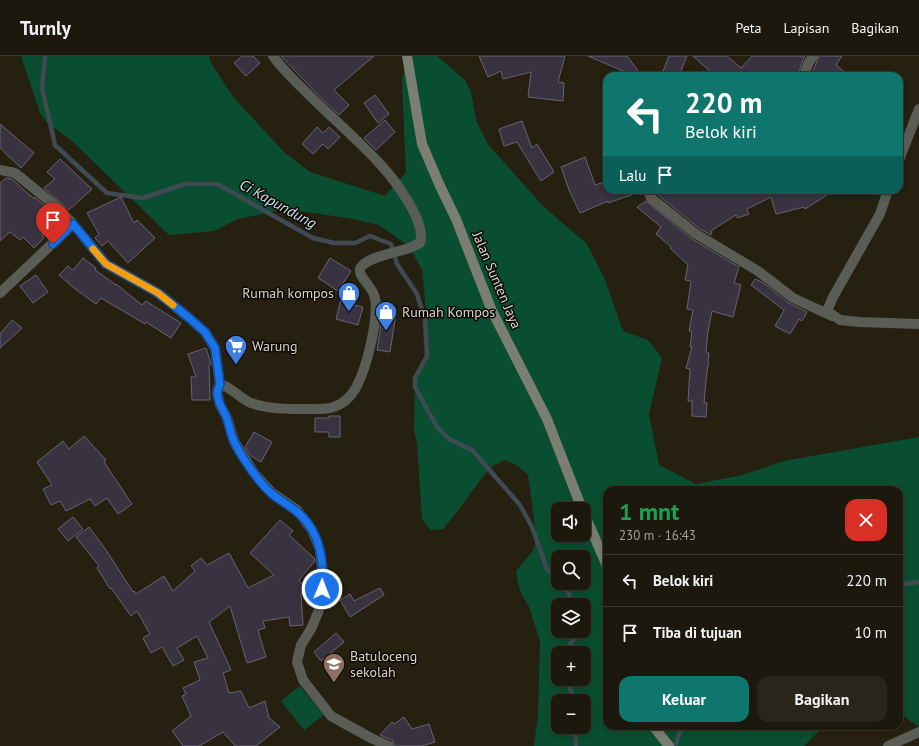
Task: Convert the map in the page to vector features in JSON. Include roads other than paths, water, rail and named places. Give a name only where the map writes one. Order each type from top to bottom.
[{"type":"main road","name":"Jalan Sunten Jaya","points":[[407,56],[422,144],[456,219],[492,311],[547,419],[579,502]]},
{"type":"main road","points":[[591,529],[603,557]]},
{"type":"main road","points":[[656,730],[669,746]]},
{"type":"street","points":[[220,385],[228,387],[236,394],[250,402],[266,407],[301,409],[329,408],[342,404],[351,396],[360,380],[374,328],[376,313],[375,296],[371,287],[360,274],[359,270],[369,260],[407,249],[420,243],[422,237],[413,209],[381,165],[291,78],[273,56]]},
{"type":"street","points":[[805,72],[813,56]]},
{"type":"street","points":[[903,150],[919,109]]},
{"type":"street","points":[[0,170],[16,173],[57,207],[106,264],[158,293],[205,332],[215,348],[220,385],[217,394],[234,441],[254,473],[272,493],[297,510],[301,515],[312,530],[320,550],[323,578],[319,610],[311,629],[300,645],[297,662],[303,680],[331,716],[389,746]]},
{"type":"street","points":[[649,194],[651,198],[696,234],[758,271],[799,302],[840,320],[919,324]]},
{"type":"street","points":[[832,316],[827,311],[828,306],[880,214],[887,194]]},
{"type":"street","points":[[0,293],[73,224]]},
{"type":"street","points":[[888,746],[919,732]]},
{"type":"waterway","name":"Ci Kapundung","points":[[45,56],[42,88],[55,145],[107,193],[143,198],[185,184],[217,184],[313,238],[334,243],[355,243],[370,236],[391,244],[397,264],[417,294],[425,320],[427,356],[415,378],[415,387],[437,427],[449,439],[472,450],[520,505],[532,527],[547,569],[551,573]]},
{"type":"waterway","points":[[903,584],[919,582]]},
{"type":"waterway","name":"Ci Kapundung","points":[[565,590],[570,598]]},
{"type":"waterway","name":"Ci Kapundung","points":[[569,646],[575,638]]},
{"type":"waterway","name":"Ci Kapundung","points":[[569,686],[572,694]]},
{"type":"waterway","points":[[675,746],[681,730]]},
{"type":"waterway","name":"Ci Kapundung","points":[[575,734],[576,746]]},
{"type":"place","name":"Rumah kompos","points":[[349,312]]},
{"type":"place","name":"Rumah Kompos","points":[[386,332]]},
{"type":"place","name":"Warung","points":[[236,366]]},
{"type":"place","name":"Batuloceng sekolah","points":[[334,684]]}]
